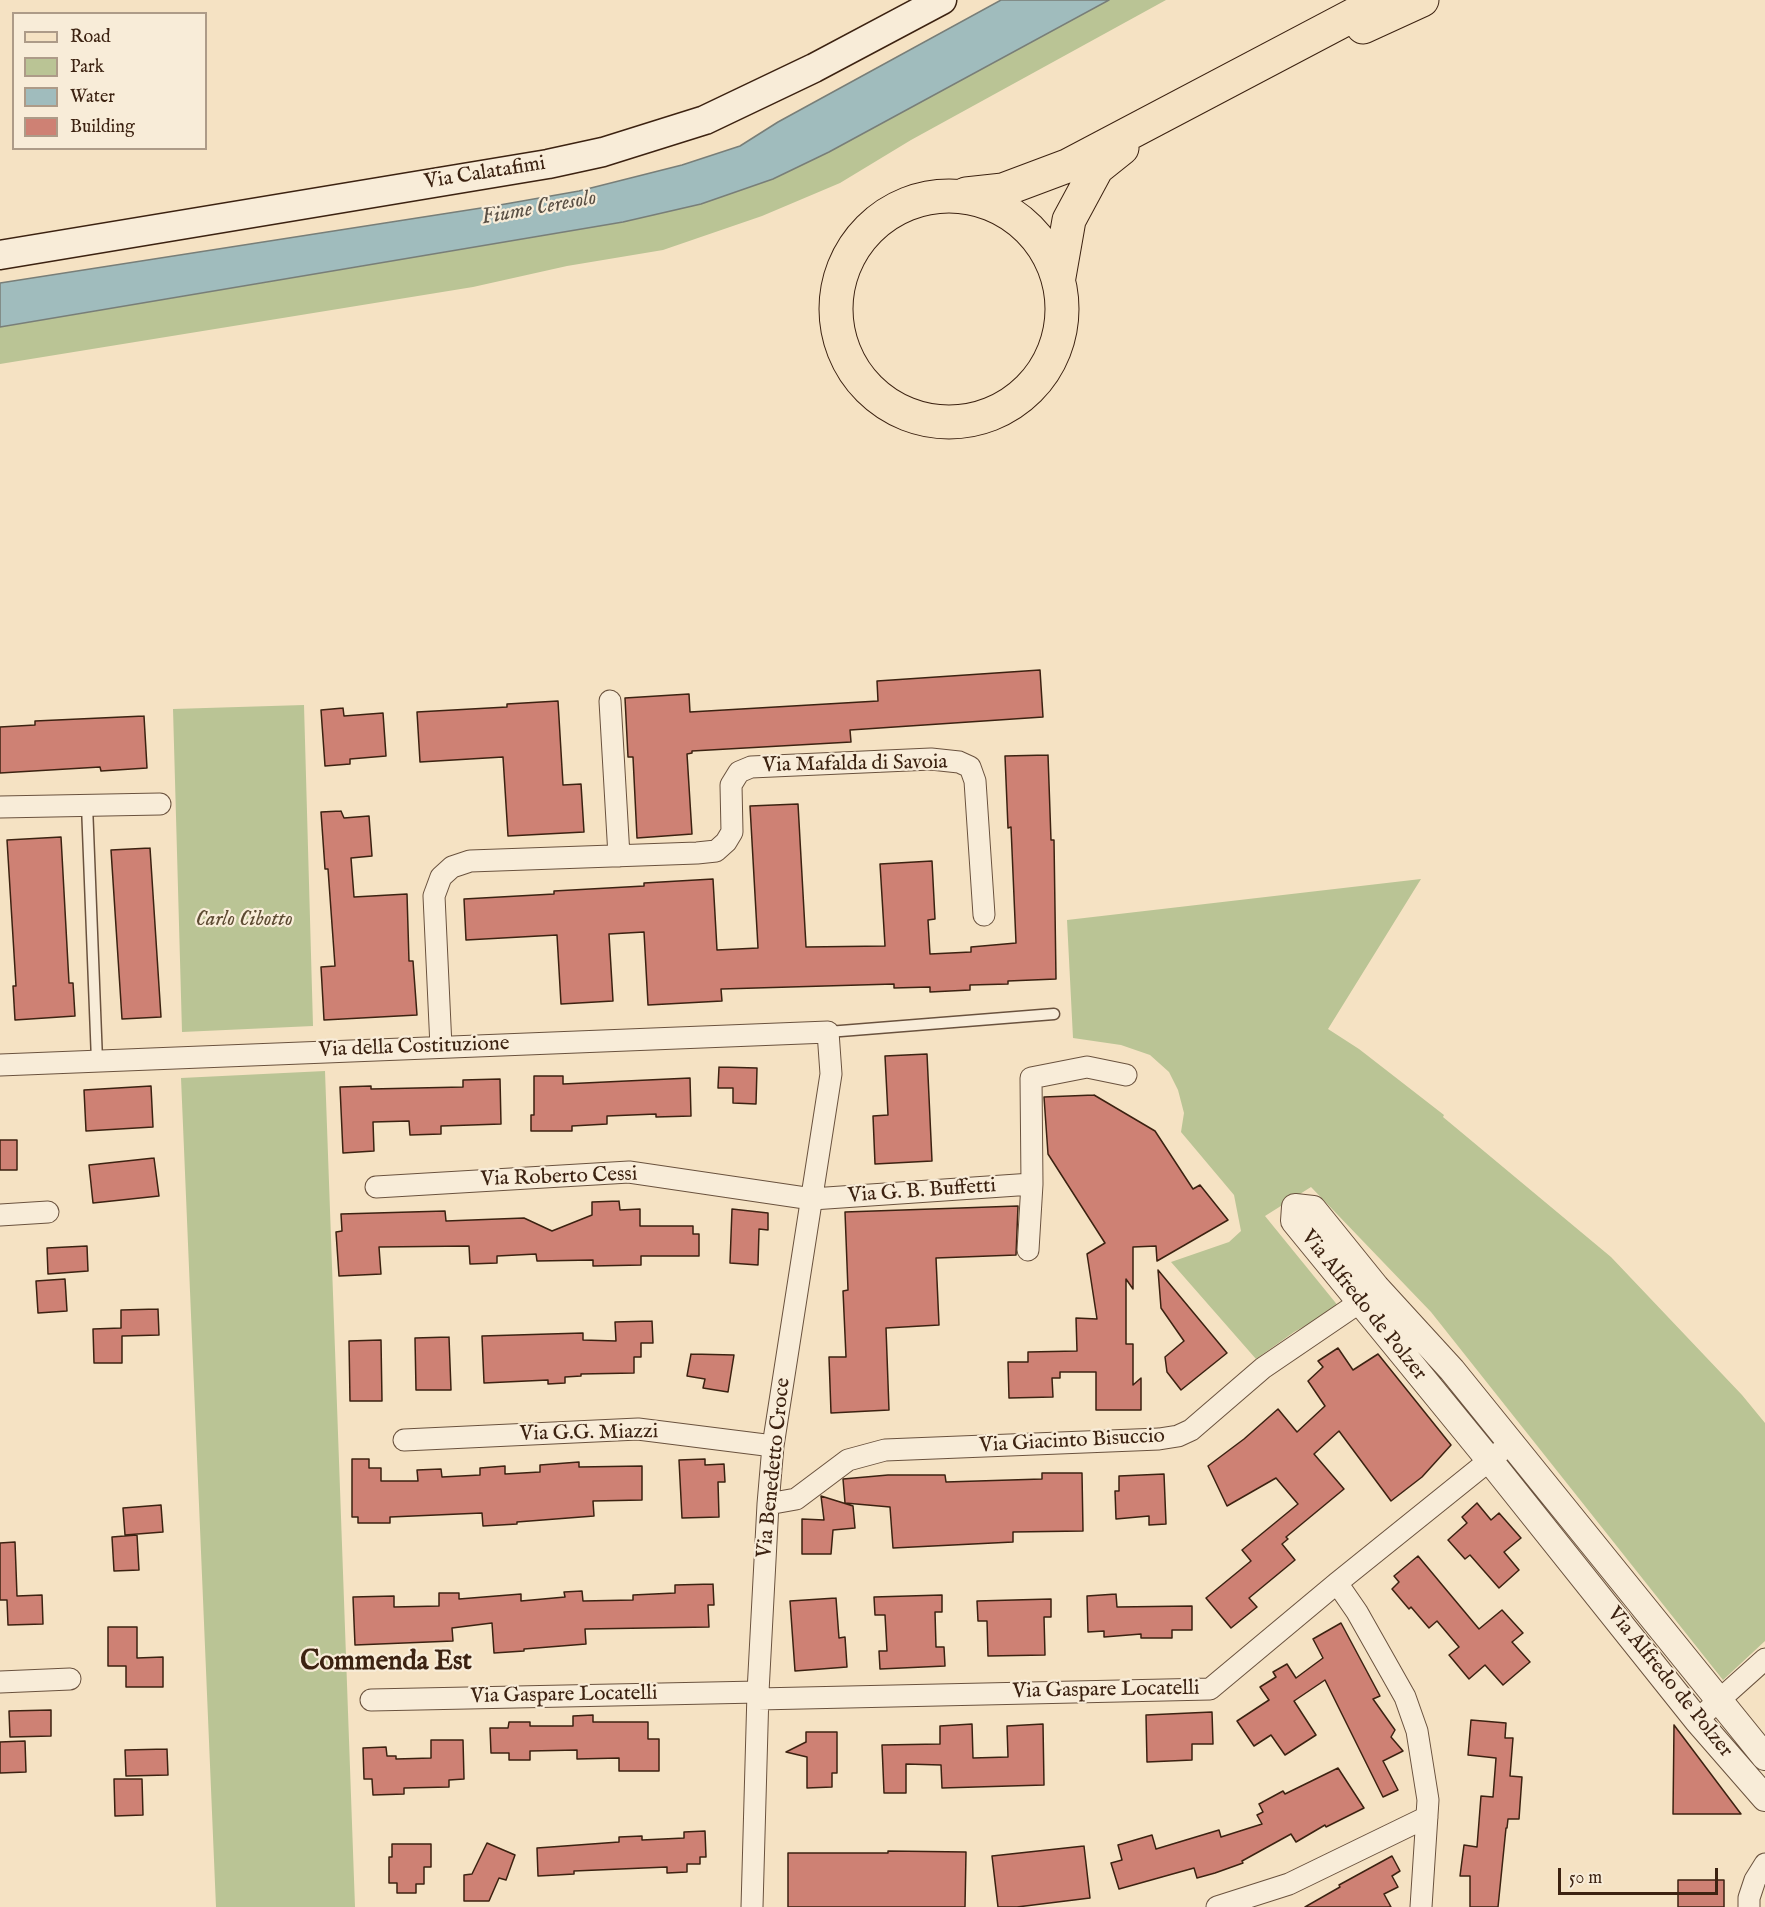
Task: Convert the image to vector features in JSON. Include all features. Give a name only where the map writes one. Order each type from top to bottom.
[{"type":"main road","name":"Via Calatafimi","points":[[0,255],[537,166],[603,152],[705,120],[804,73],[942,0]]},
{"type":"main road","points":[[1300,44],[1339,5],[1347,0]]},
{"type":"main road","points":[[1158,119],[1097,168],[1069,220],[1059,277],[1063,315],[1054,353],[1034,385],[1004,409],[967,422],[928,421],[892,408],[862,384],[842,351],[834,313],[839,275],[857,241],[885,214],[920,198],[1003,190],[1067,166],[1382,0]]},
{"type":"main road","points":[[1300,44],[1365,27],[1422,0]]},
{"type":"main road","points":[[959,195],[992,203],[1021,221],[1044,246],[1059,277]]},
{"type":"street","points":[[610,701],[619,856]]},
{"type":"street","name":"Via Mafalda di Savoia","points":[[441,1047],[434,896],[441,877],[452,867],[470,861],[697,854],[716,851],[726,842],[732,832],[732,785],[739,772],[751,767],[931,759],[959,762],[970,767],[975,781],[984,915]]},
{"type":"street","points":[[0,807],[160,804]]},
{"type":"street","name":"Via della Costituzione","points":[[0,1059],[97,1061],[828,1032]]},
{"type":"street","name":"Via Benedetto Croce","points":[[752,1907],[758,1696],[773,1446],[831,1074],[828,1032]]},
{"type":"street","points":[[1028,1250],[1032,1184],[1031,1078],[1087,1067],[1126,1075]]},
{"type":"street","name":"Via Roberto Cessi","points":[[376,1186],[629,1172],[812,1199]]},
{"type":"street","name":"Via G. B. Buffetti","points":[[812,1199],[1032,1184]]},
{"type":"street","points":[[0,1215],[48,1212]]},
{"type":"street","name":"Via Alfredo de Polzer","points":[[1368,1294],[1452,1370],[1765,1757]]},
{"type":"street","name":"Via Alfredo de Polzer","points":[[1368,1294],[1491,1462],[1697,1720],[1765,1798]]},
{"type":"street","name":"Via Giacinto Bisuccio","points":[[768,1504],[796,1499],[848,1460],[885,1450],[1159,1439],[1178,1436],[1191,1430],[1263,1368],[1368,1294]]},
{"type":"street","name":"Via G.G. Miazzi","points":[[404,1440],[638,1429],[773,1446]]},
{"type":"street","name":"Via Gaspare Locatelli","points":[[371,1700],[1210,1689],[1337,1583],[1491,1462],[1510,1443]]},
{"type":"street","points":[[1337,1583],[1357,1612],[1405,1698],[1417,1731],[1428,1800],[1421,1907]]},
{"type":"street","points":[[1697,1720],[1765,1659]]},
{"type":"street","points":[[0,1682],[69,1679]]},
{"type":"street","points":[[1217,1907],[1289,1884],[1427,1817]]},
{"type":"street","points":[[1749,1907],[1749,1898],[1755,1880],[1765,1864]]},
{"type":"lane","points":[[87,805],[97,1061]]},
{"type":"lane","points":[[828,1032],[1054,1014]]},
{"type":"green space","points":[[1109,0],[1166,0],[911,140],[840,183],[762,216],[663,250],[567,266],[473,287],[0,364],[0,327],[623,222],[701,204],[772,179],[829,152]]},
{"type":"green space","name":"Carlo Cibotto","points":[[304,705],[313,1026],[182,1032],[173,709]]},
{"type":"green space","points":[[1421,879],[1328,1029],[1359,1049],[1444,1115],[1443,1117],[1611,1257],[1742,1395],[1765,1423],[1765,1641],[1723,1680],[1431,1312],[1311,1187],[1265,1216],[1339,1307],[1294,1332],[1256,1359],[1171,1262],[1229,1242],[1241,1231],[1234,1195],[1181,1132],[1184,1113],[1178,1090],[1169,1072],[1150,1055],[1121,1045],[1073,1038],[1067,920]]},
{"type":"green space","points":[[325,1071],[355,1907],[216,1907],[181,1078]]},
{"type":"water","name":"Fiume Ceresolo","points":[[1001,0],[1109,0],[829,152],[773,179],[701,204],[623,222],[0,327],[0,283],[494,206],[579,191],[682,165],[740,146],[778,122]]},
{"type":"building","points":[[1040,670],[1043,717],[850,730],[851,742],[692,751],[687,754],[692,834],[637,838],[633,757],[628,757],[625,698],[689,694],[690,712],[878,701],[877,681]]},
{"type":"building","points":[[558,701],[563,785],[581,784],[584,832],[508,836],[503,757],[420,762],[417,712],[507,707],[507,704]]},
{"type":"building","points":[[343,708],[344,716],[383,713],[386,756],[350,759],[350,764],[325,766],[321,710]]},
{"type":"building","points":[[144,716],[147,768],[101,771],[100,767],[0,773],[0,727],[35,725],[35,721]]},
{"type":"building","points":[[1048,755],[1051,840],[1054,840],[1056,979],[1008,981],[1008,984],[970,985],[970,990],[930,992],[930,987],[894,988],[894,984],[721,989],[722,1001],[648,1005],[644,932],[609,934],[613,1001],[561,1004],[557,935],[466,940],[464,899],[554,894],[554,891],[713,879],[717,950],[758,948],[750,806],[798,804],[806,947],[885,946],[880,864],[932,861],[935,919],[928,920],[930,954],[971,952],[971,947],[1016,943],[1011,827],[1008,828],[1005,756]]},
{"type":"building","points":[[341,811],[344,818],[369,816],[372,856],[351,858],[354,897],[407,894],[409,961],[413,961],[417,1015],[324,1020],[321,967],[335,966],[328,869],[325,869],[321,812]]},
{"type":"building","points":[[61,837],[69,983],[73,983],[75,1016],[15,1020],[13,986],[16,986],[7,840]]},
{"type":"building","points":[[150,848],[161,1017],[122,1019],[111,850]]},
{"type":"building","points":[[927,1054],[932,1161],[875,1164],[873,1116],[888,1115],[885,1056]]},
{"type":"building","points":[[719,1067],[757,1068],[756,1104],[733,1103],[733,1088],[718,1088]]},
{"type":"building","points":[[534,1076],[563,1076],[563,1084],[690,1078],[691,1116],[656,1117],[656,1114],[607,1116],[607,1124],[572,1126],[572,1131],[531,1131],[531,1115],[534,1115]]},
{"type":"building","points":[[500,1079],[501,1124],[441,1126],[441,1134],[410,1135],[409,1121],[373,1122],[374,1151],[343,1153],[340,1087],[371,1086],[371,1089],[463,1087],[463,1080]]},
{"type":"building","points":[[151,1086],[153,1127],[86,1131],[84,1090]]},
{"type":"building","points":[[1094,1095],[1155,1131],[1193,1189],[1200,1185],[1228,1220],[1157,1261],[1156,1246],[1133,1247],[1133,1289],[1126,1279],[1126,1344],[1133,1344],[1133,1385],[1141,1378],[1141,1410],[1096,1410],[1096,1372],[1060,1372],[1060,1378],[1052,1378],[1053,1397],[1009,1398],[1008,1362],[1028,1362],[1028,1352],[1077,1351],[1076,1318],[1097,1319],[1087,1254],[1105,1243],[1048,1154],[1044,1097]]},
{"type":"building","points":[[0,1140],[17,1140],[17,1170],[0,1170]]},
{"type":"building","points":[[154,1158],[159,1196],[93,1203],[89,1165]]},
{"type":"building","points":[[619,1201],[620,1210],[640,1209],[640,1226],[693,1226],[693,1234],[699,1234],[699,1256],[641,1256],[641,1265],[593,1266],[593,1260],[537,1261],[536,1254],[497,1256],[497,1263],[470,1264],[469,1246],[379,1247],[381,1274],[339,1276],[336,1232],[342,1231],[341,1214],[445,1211],[446,1221],[524,1218],[552,1231],[592,1215],[592,1202]]},
{"type":"building","points":[[1018,1206],[1016,1255],[936,1258],[939,1325],[886,1328],[889,1410],[831,1413],[829,1357],[846,1357],[843,1291],[848,1290],[845,1212]]},
{"type":"building","points":[[732,1209],[768,1213],[768,1230],[759,1229],[758,1265],[730,1263]]},
{"type":"building","points":[[87,1246],[88,1271],[48,1274],[47,1248]]},
{"type":"building","points":[[1158,1270],[1227,1353],[1181,1390],[1167,1372],[1165,1357],[1184,1341],[1161,1308]]},
{"type":"building","points":[[65,1279],[67,1311],[38,1313],[36,1281]]},
{"type":"building","points":[[158,1309],[159,1335],[122,1336],[122,1363],[94,1363],[93,1329],[121,1328],[121,1310]]},
{"type":"building","points":[[652,1321],[653,1343],[641,1343],[641,1357],[634,1357],[634,1373],[581,1374],[581,1376],[565,1377],[565,1383],[548,1384],[548,1380],[484,1383],[482,1336],[583,1333],[583,1340],[616,1341],[615,1322]]},
{"type":"building","points":[[449,1337],[451,1390],[416,1390],[415,1338]]},
{"type":"building","points":[[381,1340],[382,1401],[350,1401],[349,1341]]},
{"type":"building","points":[[1338,1348],[1353,1370],[1378,1354],[1451,1445],[1422,1477],[1391,1501],[1339,1431],[1314,1454],[1344,1489],[1286,1537],[1288,1539],[1282,1544],[1295,1560],[1249,1598],[1257,1607],[1231,1628],[1206,1598],[1251,1561],[1242,1550],[1298,1504],[1276,1478],[1227,1506],[1208,1466],[1278,1409],[1297,1432],[1325,1406],[1308,1381],[1323,1367],[1318,1361]]},
{"type":"building","points":[[691,1354],[734,1355],[728,1392],[703,1388],[705,1379],[687,1376]]},
{"type":"building","points":[[352,1459],[369,1459],[369,1468],[381,1468],[381,1481],[418,1481],[417,1470],[441,1469],[442,1477],[480,1475],[480,1468],[505,1466],[505,1474],[540,1472],[540,1465],[579,1462],[579,1467],[642,1466],[642,1500],[593,1501],[594,1516],[517,1522],[517,1524],[483,1526],[482,1513],[390,1517],[390,1523],[358,1523],[358,1517],[352,1517]]},
{"type":"building","points":[[705,1459],[705,1465],[724,1464],[725,1482],[718,1482],[719,1517],[682,1518],[679,1460]]},
{"type":"building","points":[[1042,1473],[1082,1473],[1083,1531],[1013,1532],[1013,1542],[893,1548],[890,1507],[845,1503],[843,1479],[888,1475],[945,1475],[946,1482],[1042,1479]]},
{"type":"building","points":[[1164,1474],[1166,1524],[1149,1525],[1149,1516],[1116,1519],[1115,1491],[1119,1491],[1119,1476]]},
{"type":"building","points":[[821,1496],[853,1506],[855,1528],[833,1530],[831,1554],[802,1554],[802,1519],[824,1520]]},
{"type":"building","points":[[1477,1503],[1491,1520],[1499,1513],[1521,1538],[1504,1552],[1519,1570],[1499,1588],[1470,1555],[1465,1559],[1448,1540],[1467,1523],[1462,1517]]},
{"type":"building","points":[[161,1505],[163,1532],[125,1535],[123,1508]]},
{"type":"building","points":[[137,1535],[139,1570],[114,1571],[112,1537]]},
{"type":"building","points":[[15,1542],[17,1596],[42,1595],[43,1624],[8,1625],[7,1600],[0,1600],[0,1543]]},
{"type":"building","points":[[1418,1556],[1479,1629],[1502,1610],[1523,1633],[1512,1642],[1530,1662],[1503,1685],[1485,1665],[1469,1679],[1449,1655],[1459,1647],[1437,1621],[1429,1628],[1392,1589],[1399,1582],[1394,1576]]},
{"type":"building","points":[[713,1584],[714,1605],[708,1605],[709,1627],[585,1629],[586,1644],[494,1653],[492,1623],[452,1628],[453,1641],[355,1645],[353,1597],[394,1596],[394,1607],[439,1606],[439,1593],[459,1593],[459,1599],[521,1594],[521,1601],[565,1597],[564,1592],[582,1591],[583,1601],[633,1600],[633,1595],[675,1593],[675,1585]]},
{"type":"building","points":[[1116,1594],[1117,1607],[1192,1606],[1192,1630],[1172,1630],[1172,1638],[1141,1638],[1141,1634],[1104,1637],[1104,1631],[1088,1632],[1087,1596]]},
{"type":"building","points":[[942,1595],[942,1612],[935,1612],[936,1647],[944,1647],[945,1666],[880,1669],[879,1651],[887,1651],[885,1615],[875,1615],[874,1597]]},
{"type":"building","points":[[836,1598],[839,1638],[845,1637],[847,1667],[795,1671],[790,1601]]},
{"type":"building","points":[[1051,1599],[1051,1617],[1044,1617],[1045,1655],[988,1656],[987,1621],[978,1621],[977,1601]]},
{"type":"building","points":[[1341,1623],[1380,1696],[1373,1699],[1395,1730],[1391,1737],[1403,1751],[1383,1761],[1398,1790],[1383,1797],[1325,1680],[1294,1701],[1316,1735],[1285,1755],[1271,1735],[1254,1746],[1237,1721],[1269,1700],[1260,1687],[1276,1677],[1273,1672],[1287,1664],[1296,1678],[1323,1658],[1313,1639]]},
{"type":"building","points":[[108,1627],[137,1627],[137,1658],[163,1657],[163,1687],[126,1687],[126,1666],[108,1666]]},
{"type":"building","points":[[51,1710],[51,1736],[10,1737],[9,1711]]},
{"type":"building","points":[[1212,1712],[1213,1744],[1192,1744],[1192,1760],[1147,1762],[1146,1715]]},
{"type":"building","points":[[593,1715],[593,1722],[648,1722],[648,1739],[659,1739],[659,1771],[619,1771],[619,1758],[577,1759],[577,1750],[530,1751],[530,1760],[509,1760],[509,1753],[491,1753],[490,1728],[508,1728],[509,1722],[530,1722],[530,1726],[573,1726],[573,1716]]},
{"type":"building","points":[[1471,1720],[1506,1723],[1505,1738],[1513,1738],[1510,1776],[1522,1777],[1519,1819],[1508,1819],[1506,1828],[1498,1907],[1470,1907],[1470,1876],[1460,1876],[1464,1845],[1477,1847],[1481,1796],[1493,1797],[1496,1758],[1468,1755]]},
{"type":"building","points":[[972,1724],[973,1758],[1008,1757],[1007,1726],[1043,1724],[1044,1785],[942,1788],[941,1765],[906,1764],[906,1793],[884,1793],[882,1745],[940,1744],[940,1726]]},
{"type":"building","points":[[1674,1725],[1741,1814],[1673,1814]]},
{"type":"building","points":[[806,1732],[837,1732],[837,1773],[832,1773],[832,1787],[807,1788],[807,1757],[786,1752],[806,1742]]},
{"type":"building","points":[[431,1740],[463,1740],[464,1779],[449,1780],[449,1787],[404,1788],[404,1794],[373,1795],[372,1779],[364,1779],[363,1748],[386,1747],[387,1756],[396,1756],[396,1759],[431,1758]]},
{"type":"building","points":[[25,1741],[26,1772],[0,1773],[0,1742]]},
{"type":"building","points":[[167,1749],[168,1775],[126,1776],[125,1750]]},
{"type":"building","points":[[1338,1768],[1364,1808],[1326,1827],[1325,1825],[1296,1842],[1291,1834],[1242,1861],[1243,1863],[1215,1873],[1197,1878],[1194,1868],[1119,1889],[1111,1863],[1122,1860],[1118,1845],[1152,1835],[1156,1849],[1219,1830],[1221,1837],[1262,1824],[1257,1815],[1263,1812],[1259,1804],[1283,1791],[1285,1794]]},
{"type":"building","points":[[114,1779],[142,1779],[143,1815],[115,1816]]},
{"type":"building","points":[[705,1831],[706,1857],[700,1857],[700,1864],[687,1864],[687,1872],[667,1873],[667,1867],[574,1871],[574,1874],[538,1876],[537,1848],[619,1842],[619,1837],[642,1836],[642,1840],[684,1838],[684,1832]]},
{"type":"building","points":[[487,1843],[515,1855],[506,1880],[499,1878],[489,1901],[464,1901],[464,1875],[472,1874]]},
{"type":"building","points":[[392,1844],[431,1844],[431,1867],[424,1867],[424,1884],[416,1884],[416,1893],[397,1893],[397,1883],[389,1883],[389,1857],[392,1857]]},
{"type":"building","points":[[1084,1846],[1090,1898],[1017,1907],[998,1907],[992,1856]]},
{"type":"building","points":[[888,1851],[966,1852],[965,1907],[788,1907],[788,1853],[888,1853]]},
{"type":"building","points":[[1392,1856],[1400,1871],[1392,1876],[1398,1887],[1384,1894],[1391,1907],[1305,1907],[1340,1887],[1339,1885]]},
{"type":"building","points":[[1678,1880],[1724,1880],[1724,1907],[1678,1907]]},
{"type":"district","name":"Commenda Est","points":[[386,1663]]}]
